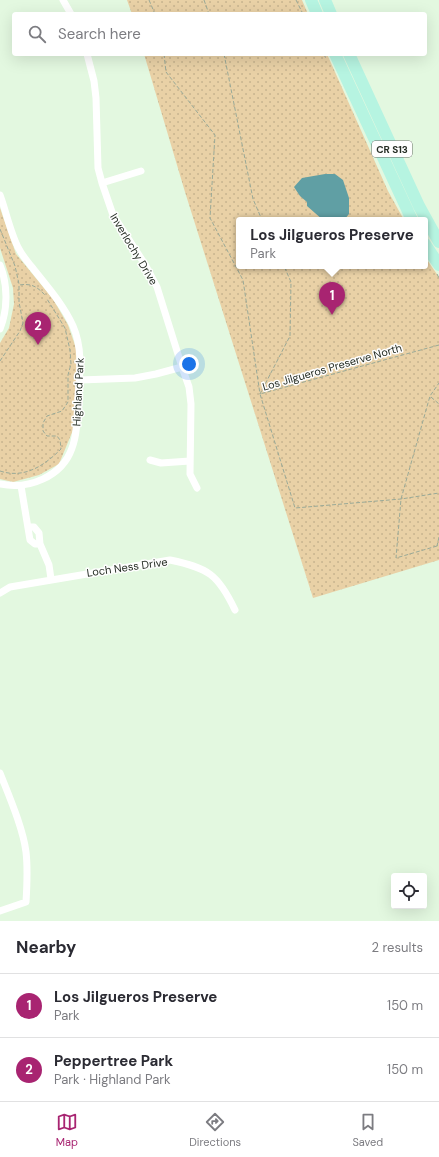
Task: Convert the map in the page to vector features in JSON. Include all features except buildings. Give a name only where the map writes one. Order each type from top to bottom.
[{"type":"main road","points":[[311,0],[316,12]]},
{"type":"main road","points":[[325,0],[330,12]]},
{"type":"main road","name":"CR S13","points":[[336,56],[411,217]]},
{"type":"main road","name":"CR S13","points":[[350,56],[425,217]]},
{"type":"main road","name":"CR S13","points":[[428,222],[439,242]]},
{"type":"main road","points":[[428,248],[439,265]]},
{"type":"street","points":[[63,0],[70,12]]},
{"type":"street","name":"Inverlochy Drive","points":[[88,56],[94,81],[96,98],[98,168],[113,215],[146,266],[157,287],[189,387],[191,404],[190,474],[197,488]]},
{"type":"street","points":[[102,183],[141,171]]},
{"type":"street","name":"Highland Park","points":[[0,195],[19,250],[66,311],[78,341],[81,364],[75,434],[72,448],[68,456],[58,469],[51,475],[32,484],[21,486],[0,484]]},
{"type":"street","points":[[0,265],[6,287],[6,304],[0,329]]},
{"type":"street","points":[[80,380],[135,378],[182,367]]},
{"type":"street","points":[[150,460],[162,463],[190,461]]},
{"type":"street","points":[[21,486],[29,526],[30,540],[35,544],[40,544],[49,565],[51,579]]},
{"type":"street","name":"Loch Ness Drive","points":[[0,593],[10,586],[170,560],[203,569],[215,578],[226,591],[235,610]]},
{"type":"street","points":[[0,773],[19,826],[26,852],[27,882],[26,902],[0,911]]},
{"type":"path","points":[[150,0],[154,12]]},
{"type":"path","points":[[204,0],[208,12]]},
{"type":"path","points":[[296,0],[302,12]]},
{"type":"path","points":[[164,56],[166,72],[215,135],[210,218],[236,267]]},
{"type":"path","points":[[224,56],[253,199],[261,217]]},
{"type":"path","points":[[0,229],[15,266],[19,285],[19,302],[22,323],[20,331],[0,361]]},
{"type":"path","points":[[237,269],[243,280],[260,394]]},
{"type":"path","points":[[260,394],[290,336],[291,282],[285,269]]},
{"type":"path","points":[[0,472],[15,474],[28,472],[49,462],[61,449],[60,440],[57,436],[46,436],[43,431],[43,423],[47,416],[62,412],[68,402],[68,375],[71,364],[70,350],[65,328],[46,297],[37,287],[27,284],[19,285]]},
{"type":"path","name":"Los Jilgueros Preserve North","points":[[439,345],[260,394],[295,508],[401,499],[439,492]]},
{"type":"path","points":[[439,383],[430,396],[401,499],[396,558],[438,545],[439,537]]},
{"type":"path","points":[[430,396],[439,404]]},
{"type":"shaded area","points":[[127,0],[302,0],[307,12],[131,12]]},
{"type":"shaded area","points":[[145,56],[328,56],[388,191],[402,217],[236,217],[236,269],[428,269],[428,261],[439,277],[439,560],[313,598],[185,192]]},
{"type":"shaded area","points":[[0,208],[16,254],[53,299],[68,325],[76,348],[77,373],[73,430],[59,464],[39,475],[13,482],[0,479],[0,343],[9,328],[14,304],[13,288],[0,248]]},
{"type":"water","points":[[325,174],[335,174],[343,180],[349,198],[349,214],[346,217],[320,217],[307,206],[307,202],[300,196],[294,187],[302,178]]},
{"type":"place","name":"Los Jilgueros Preserve","points":[[332,315]]},
{"type":"place","name":"Peppertree Park","points":[[38,345]]}]
